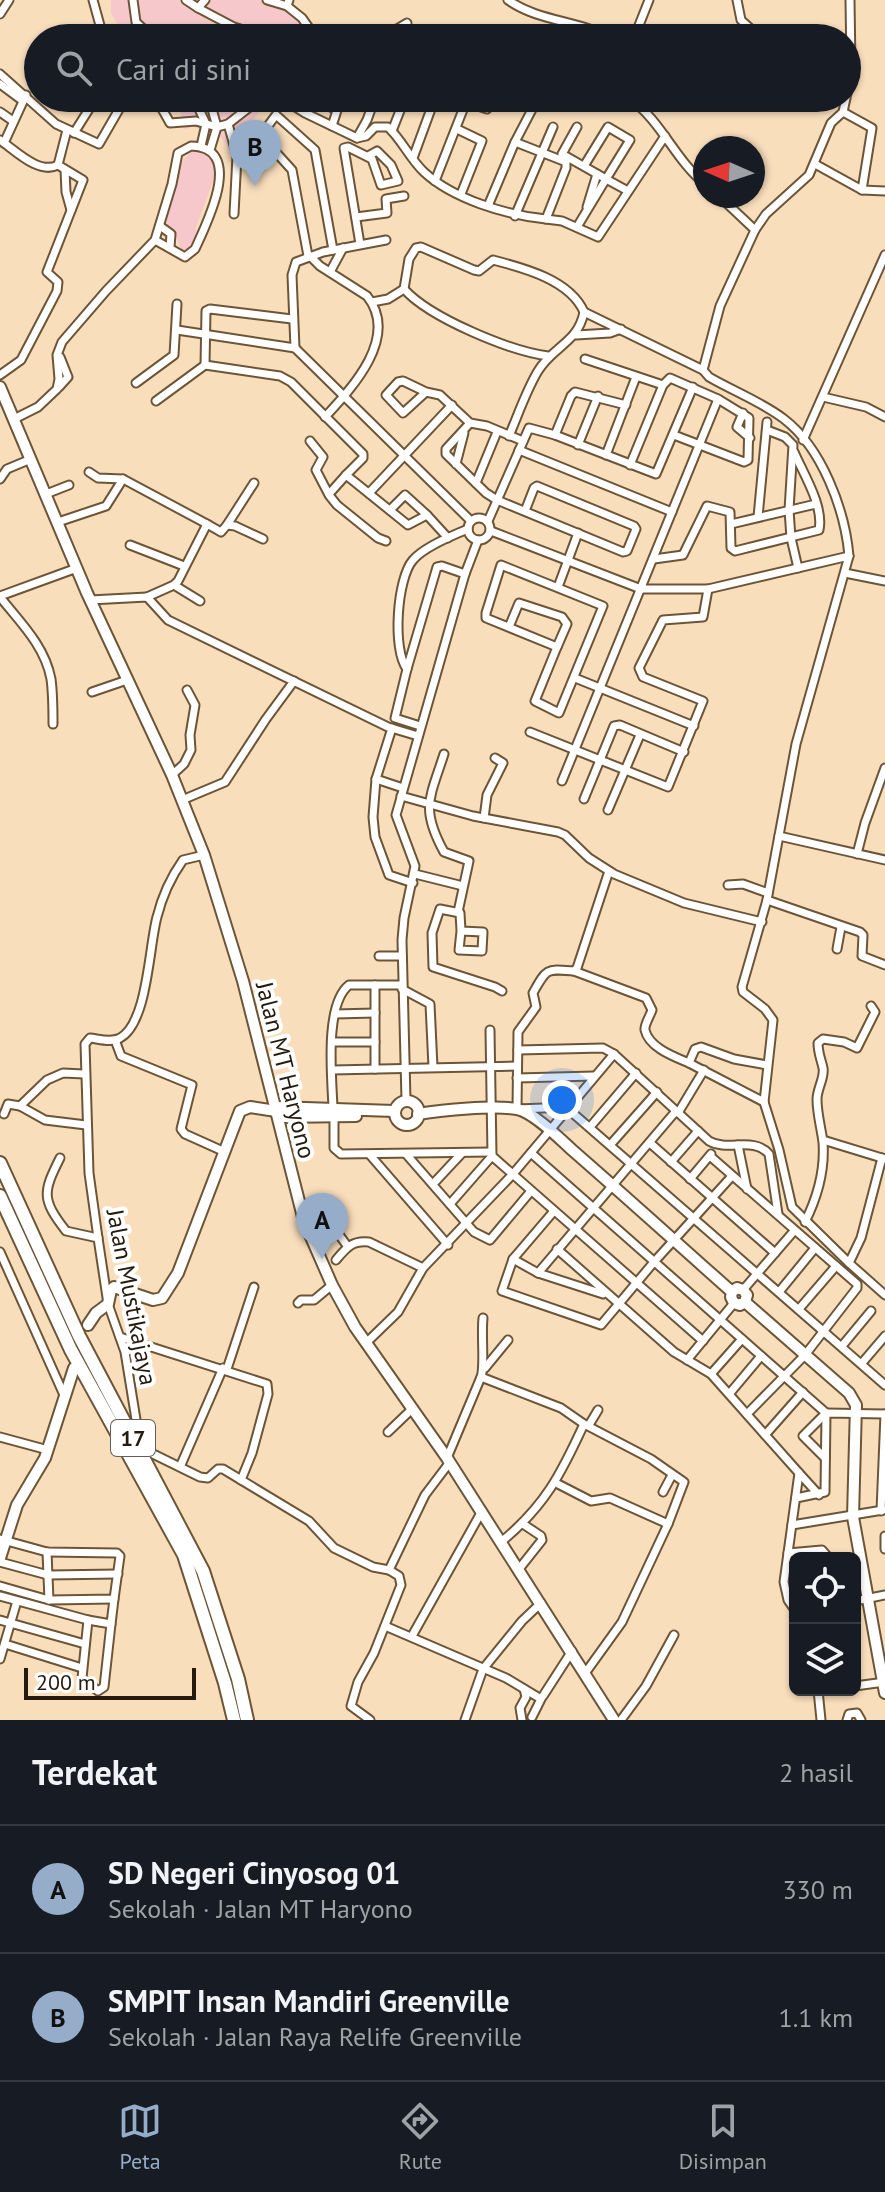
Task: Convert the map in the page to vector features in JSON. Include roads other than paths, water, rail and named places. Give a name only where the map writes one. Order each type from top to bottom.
[{"type":"highway","name":"17","points":[[0,1163],[79,1336],[203,1571],[238,1679],[247,1720]]},
{"type":"highway","name":"17","points":[[0,1196],[71,1350],[184,1555],[234,1720]]},
{"type":"street","points":[[0,14],[9,0]]},
{"type":"street","points":[[93,0],[100,24]]},
{"type":"street","points":[[133,0],[138,24]]},
{"type":"street","points":[[186,0],[228,24]]},
{"type":"street","points":[[198,8],[205,0]]},
{"type":"street","points":[[267,0],[288,3],[306,24]]},
{"type":"street","points":[[508,0],[529,12],[576,24]]},
{"type":"street","points":[[640,24],[649,0]]},
{"type":"street","points":[[737,0],[741,20],[745,24]]},
{"type":"street","points":[[847,1],[847,24]]},
{"type":"street","points":[[0,74],[24,98]]},
{"type":"street","points":[[0,84],[24,98]]},
{"type":"street","points":[[0,375],[21,360],[57,291],[58,282],[47,272],[83,180],[61,167],[50,169],[37,165],[2,142],[24,98]]},
{"type":"street","points":[[0,112],[13,121]]},
{"type":"street","points":[[41,112],[71,132],[99,144],[117,112]]},
{"type":"street","points":[[71,210],[61,167],[71,132],[86,112]]},
{"type":"street","points":[[164,112],[170,123],[185,121],[204,135]]},
{"type":"street","points":[[155,240],[185,257],[192,254],[198,242],[220,175],[218,160],[204,135],[198,112]]},
{"type":"street","points":[[211,146],[216,130],[212,112]]},
{"type":"street","points":[[14,419],[38,407],[57,389],[58,354],[62,342],[155,240],[178,153],[243,112]]},
{"type":"street","points":[[332,126],[336,112]]},
{"type":"street","points":[[357,138],[370,112]]},
{"type":"street","points":[[392,131],[399,112]]},
{"type":"street","points":[[413,158],[430,112]]},
{"type":"street","points":[[435,181],[463,112]]},
{"type":"street","points":[[488,206],[531,112]]},
{"type":"street","points":[[646,112],[693,171]]},
{"type":"street","points":[[703,370],[720,306],[755,230],[766,214],[809,175],[831,123],[843,112],[872,126],[873,130],[862,190]]},
{"type":"street","points":[[305,113],[357,138],[383,125],[392,131],[435,181],[515,216],[562,221],[598,237],[665,136]]},
{"type":"street","points":[[325,417],[368,366],[378,324],[372,302],[367,296],[309,256],[292,170],[262,137],[276,115],[315,150],[333,250]]},
{"type":"street","points":[[367,120],[375,127]]},
{"type":"street","points":[[228,124],[237,156],[234,214]]},
{"type":"street","points":[[515,216],[553,127]]},
{"type":"street","points":[[577,127],[562,154],[628,191]]},
{"type":"street","points":[[577,227],[630,140],[608,127],[584,166]]},
{"type":"street","points":[[457,129],[482,141],[461,194]]},
{"type":"street","points":[[515,142],[564,160],[567,164],[546,219]]},
{"type":"street","points":[[360,244],[343,150],[348,147],[368,156],[374,162],[381,185],[398,181],[391,165],[377,151],[368,156]]},
{"type":"street","points":[[815,164],[862,190],[885,191]]},
{"type":"street","points":[[584,216],[597,174]]},
{"type":"street","points":[[356,217],[387,213],[386,199],[404,196]]},
{"type":"street","points":[[732,208],[755,230]]},
{"type":"street","points":[[160,226],[171,234],[170,247]]},
{"type":"street","points":[[295,348],[292,267],[299,259],[309,256],[386,240]]},
{"type":"street","points":[[372,302],[388,299],[404,289],[409,259],[416,248],[421,247],[474,270],[479,271],[493,260],[548,279],[573,296],[584,312],[703,370],[719,383],[786,421],[803,440],[836,497],[849,556],[796,744],[768,897],[742,987],[743,992],[765,1009],[773,1020],[764,1102],[792,1207],[885,1295]]},
{"type":"street","points":[[330,272],[343,248]]},
{"type":"street","points":[[803,440],[885,255]]},
{"type":"street","points":[[404,289],[421,304],[460,326],[520,349],[548,356]]},
{"type":"street","points":[[136,383],[174,355],[177,304]]},
{"type":"street","points":[[205,365],[206,311],[292,319]]},
{"type":"street","points":[[576,335],[584,312]]},
{"type":"street","points":[[509,436],[537,372],[548,356],[576,335],[610,333],[621,329]]},
{"type":"street","points":[[177,330],[295,348],[469,525],[473,538],[486,538],[491,531]]},
{"type":"street","points":[[585,359],[663,385]]},
{"type":"street","points":[[156,401],[205,365],[280,376],[291,382],[363,454],[363,458],[329,494]]},
{"type":"street","points":[[606,455],[636,377]]},
{"type":"street","points":[[630,465],[663,385],[673,378],[718,399],[750,420],[746,462],[674,435]]},
{"type":"street","points":[[426,392],[403,413],[386,395],[400,381],[440,395],[452,405],[467,427]]},
{"type":"street","name":"Jalan MT Haryono","points":[[0,387],[90,600],[172,775],[204,855],[243,981],[304,1221],[332,1285],[366,1343],[482,1511],[614,1720]]},
{"type":"street","points":[[491,531],[488,521],[529,428],[555,435],[653,474],[658,473],[693,387]]},
{"type":"street","points":[[555,435],[572,394],[598,396],[626,405]]},
{"type":"street","points":[[578,445],[598,396]]},
{"type":"street","points":[[823,397],[866,407],[885,417]]},
{"type":"street","points":[[562,781],[718,399]]},
{"type":"street","points":[[369,493],[452,405]]},
{"type":"street","points":[[743,413],[737,427],[750,438]]},
{"type":"street","points":[[523,441],[487,426],[467,427],[445,452],[497,500],[623,552],[627,551],[636,529],[537,486],[525,511]]},
{"type":"street","points":[[654,559],[683,555],[705,506],[729,511],[731,548],[735,551],[819,530],[821,525],[816,504],[790,441],[767,426],[758,517]]},
{"type":"street","points":[[456,464],[467,427]]},
{"type":"street","points":[[476,483],[497,432]]},
{"type":"street","points":[[310,441],[322,454],[323,460],[316,470],[337,505],[386,541]]},
{"type":"street","points":[[519,450],[672,512]]},
{"type":"street","points":[[794,452],[789,510],[798,568]]},
{"type":"street","points":[[0,479],[7,469],[31,459]]},
{"type":"street","points":[[89,472],[98,478],[123,479],[221,532],[254,483]]},
{"type":"street","points":[[346,475],[408,525],[427,515]]},
{"type":"street","points":[[58,522],[100,510],[106,506],[123,479]]},
{"type":"street","points":[[46,494],[69,485]]},
{"type":"street","points":[[390,510],[405,495],[448,538]]},
{"type":"street","points":[[731,524],[816,504]]},
{"type":"street","points":[[407,669],[401,660],[397,610],[410,564],[417,556],[476,518],[488,521]]},
{"type":"street","points":[[90,600],[147,597],[174,585],[207,524]]},
{"type":"street","points":[[227,525],[263,539]]},
{"type":"street","points":[[491,531],[641,589],[708,589],[849,556]]},
{"type":"street","points":[[558,587],[578,533]]},
{"type":"street","points":[[406,1100],[402,956],[404,918],[415,865],[397,817],[465,574],[478,540]]},
{"type":"street","points":[[130,545],[184,566]]},
{"type":"street","points":[[509,627],[519,603],[562,617],[567,624],[535,701],[559,713],[603,606],[501,565],[485,615],[488,620],[557,647]]},
{"type":"street","points":[[419,732],[395,718],[407,669],[437,567],[465,574]]},
{"type":"street","points":[[53,724],[51,682],[46,661],[34,640],[0,597],[77,568]]},
{"type":"street","points":[[845,573],[885,581]]},
{"type":"street","points":[[174,585],[200,601]]},
{"type":"street","points":[[530,732],[668,787],[703,704],[701,699],[643,677],[639,668],[663,620],[703,617],[708,589]]},
{"type":"street","points":[[147,597],[168,620],[388,727],[419,732]]},
{"type":"street","points":[[575,678],[694,726]]},
{"type":"street","points":[[92,692],[127,680]]},
{"type":"street","points":[[182,800],[225,782],[294,681]]},
{"type":"street","points":[[172,775],[184,764],[191,750],[195,705],[187,690]]},
{"type":"street","points":[[584,799],[614,726],[620,725],[684,752]]},
{"type":"street","points":[[388,727],[376,779],[373,817],[377,843],[389,875],[413,883]]},
{"type":"street","points":[[608,810],[640,735]]},
{"type":"street","points":[[444,754],[428,804],[428,815],[442,849],[469,861],[458,912]]},
{"type":"street","points":[[484,818],[487,795],[503,763],[495,758]]},
{"type":"street","points":[[857,854],[885,768]]},
{"type":"street","points":[[376,779],[428,804],[558,832],[609,871],[676,905],[762,922]]},
{"type":"street","points":[[779,836],[885,860]]},
{"type":"street","points":[[204,855],[188,857],[177,869],[157,918],[144,989],[133,1025],[115,1040],[121,1056],[192,1085],[181,1129],[185,1134],[225,1152]]},
{"type":"street","points":[[574,971],[609,871]]},
{"type":"street","points":[[415,874],[463,886]]},
{"type":"street","points":[[728,885],[743,884],[863,935],[862,956],[885,965]]},
{"type":"street","points":[[461,931],[461,913],[440,909],[433,925],[432,965],[502,991]]},
{"type":"street","points":[[837,949],[841,927]]},
{"type":"street","points":[[379,956],[402,956]]},
{"type":"street","points":[[517,1109],[519,1027],[536,1007],[533,993],[544,973],[550,970],[574,971],[646,998],[652,1010],[645,1026],[646,1032],[660,1049],[764,1102]]},
{"type":"street","points":[[433,1067],[430,1004],[402,987],[349,985],[341,994],[335,1014],[326,1112],[337,1152],[370,1155],[492,1154],[703,1341]]},
{"type":"street","points":[[375,985],[375,1069]]},
{"type":"street","points":[[805,1222],[817,1195],[823,1140],[817,1120],[817,1094],[823,1072],[818,1043],[823,1039],[831,1040],[857,1048],[875,1012],[871,1006]]},
{"type":"street","points":[[335,1014],[375,1013]]},
{"type":"street","points":[[450,1204],[492,1154],[490,1030]]},
{"type":"street","name":"Jalan Mustikajaya","points":[[115,1040],[90,1038],[85,1044],[84,1074],[86,1125],[108,1304],[120,1337],[140,1444],[180,1467]]},
{"type":"street","points":[[332,1042],[375,1042]]},
{"type":"street","points":[[689,1063],[695,1049],[701,1047],[734,1059],[767,1065]]},
{"type":"street","points":[[518,1050],[603,1048],[614,1054],[717,1146],[760,1146],[769,1154],[778,1214]]},
{"type":"street","points":[[366,1343],[398,1312],[423,1268],[513,1174],[614,1054]]},
{"type":"street","points":[[332,1070],[517,1066]]},
{"type":"street","points":[[538,1273],[677,1112],[704,1070]]},
{"type":"street","points":[[590,1127],[636,1073]]},
{"type":"street","points":[[20,1106],[59,1074],[84,1074]]},
{"type":"street","points":[[517,1078],[594,1076]]},
{"type":"street","points":[[611,1144],[657,1092]]},
{"type":"street","points":[[395,1114],[399,1104],[406,1100]]},
{"type":"street","points":[[88,1325],[96,1313],[108,1304],[114,1287],[156,1301],[165,1294],[178,1273],[244,1107],[277,1111],[395,1114],[405,1125],[412,1124],[418,1114],[417,1106],[406,1100]]},
{"type":"street","points":[[4,1114],[8,1104],[20,1106],[45,1120],[86,1125]]},
{"type":"street","points":[[418,1114],[569,1108],[885,1385]]},
{"type":"street","points":[[517,1109],[550,1130],[849,1393],[858,1415],[853,1517],[856,1552]]},
{"type":"street","points":[[671,1162],[698,1131]]},
{"type":"street","points":[[823,1140],[883,1159],[861,1238],[849,1263]]},
{"type":"street","points":[[650,1143],[775,1253]]},
{"type":"street","points":[[738,1145],[747,1189]]},
{"type":"street","points":[[690,1179],[717,1146]]},
{"type":"street","points":[[433,1184],[462,1153]]},
{"type":"street","points":[[531,1153],[826,1413],[885,1414],[883,1510],[792,1525]]},
{"type":"street","points":[[406,1154],[474,1232],[490,1240],[531,1191]]},
{"type":"street","points":[[370,1155],[444,1248]]},
{"type":"street","points":[[710,1156],[857,1283],[857,1288],[805,1355],[747,1414]]},
{"type":"street","points":[[60,1158],[47,1184],[46,1194],[66,1231],[98,1238]]},
{"type":"street","points":[[554,1211],[513,1259],[502,1289],[504,1293],[600,1325],[732,1176]]},
{"type":"street","points":[[332,1225],[348,1247]]},
{"type":"street","points":[[687,1360],[794,1231]]},
{"type":"street","points":[[336,1260],[354,1242],[369,1242],[423,1268]]},
{"type":"street","points":[[779,1292],[815,1248]]},
{"type":"street","points":[[557,1249],[687,1360],[711,1374],[819,1495]]},
{"type":"street","points":[[0,1252],[65,1397]]},
{"type":"street","points":[[513,1259],[538,1273],[609,1296]]},
{"type":"street","points":[[799,1309],[836,1266]]},
{"type":"street","points":[[298,1303],[314,1300],[332,1285]]},
{"type":"street","points":[[254,1287],[225,1369],[180,1467],[206,1478],[222,1469],[309,1521],[334,1548],[399,1576],[401,1585],[358,1682],[351,1706],[370,1720]]},
{"type":"street","points":[[842,1346],[871,1311]]},
{"type":"street","points":[[483,1318],[481,1346],[485,1368]]},
{"type":"street","points":[[862,1363],[885,1336]]},
{"type":"street","points":[[120,1337],[266,1383],[268,1387],[252,1453],[241,1480]]},
{"type":"street","points":[[711,1374],[742,1339]]},
{"type":"street","points":[[389,1570],[425,1495],[448,1460],[485,1368],[508,1340]]},
{"type":"street","points":[[730,1393],[761,1356]]},
{"type":"street","points":[[74,1368],[48,1450],[17,1505],[2,1540],[0,1560],[48,1575],[118,1574]]},
{"type":"street","points":[[481,1377],[542,1399],[651,1459],[684,1482],[622,1622],[586,1672]]},
{"type":"street","points":[[765,1435],[803,1392]]},
{"type":"street","points":[[388,1432],[411,1410]]},
{"type":"street","points":[[501,1542],[523,1524],[556,1483],[586,1424],[598,1410]]},
{"type":"street","points":[[825,1458],[803,1436],[826,1413]]},
{"type":"street","points":[[796,1498],[825,1492],[826,1413]]},
{"type":"street","points":[[0,1437],[48,1450]]},
{"type":"street","points":[[789,1601],[784,1582],[799,1473]]},
{"type":"street","points":[[663,1492],[672,1475]]},
{"type":"street","points":[[556,1483],[591,1501],[610,1498],[668,1524]]},
{"type":"street","points":[[412,1636],[482,1511]]},
{"type":"street","points":[[519,1569],[542,1540],[541,1536],[523,1524]]},
{"type":"street","points":[[885,1536],[885,1549]]},
{"type":"street","points":[[2,1540],[47,1552],[117,1553],[120,1556],[102,1691],[97,1691],[83,1680],[88,1620]]},
{"type":"street","points":[[47,1552],[49,1600]]},
{"type":"street","points":[[799,1552],[824,1552]]},
{"type":"street","points":[[784,1582],[789,1582]]},
{"type":"street","points":[[0,1586],[49,1600],[114,1599]]},
{"type":"street","points":[[861,1686],[884,1686],[861,1600],[885,1595]]},
{"type":"street","points":[[0,1596],[111,1624]]},
{"type":"street","points":[[0,1659],[17,1601]]},
{"type":"street","points":[[465,1720],[483,1669],[541,1603]]},
{"type":"street","points":[[0,1620],[85,1644]]},
{"type":"street","points":[[385,1626],[483,1669],[541,1699],[532,1717]]},
{"type":"street","points":[[621,1720],[646,1686],[674,1635]]},
{"type":"street","points":[[5,1644],[82,1668]]},
{"type":"street","points":[[543,1696],[572,1651]]},
{"type":"street","points":[[522,1720],[520,1708],[526,1697],[524,1689]]},
{"type":"street","points":[[820,1696],[821,1720]]},
{"type":"street","points":[[847,1720],[849,1714],[857,1713],[861,1720]]},
{"type":"place","name":"SMPIT Insan Mandiri Greenville","points":[[255,186]]},
{"type":"place","name":"SD Negeri Cinyosog 01","points":[[322,1259]]}]
